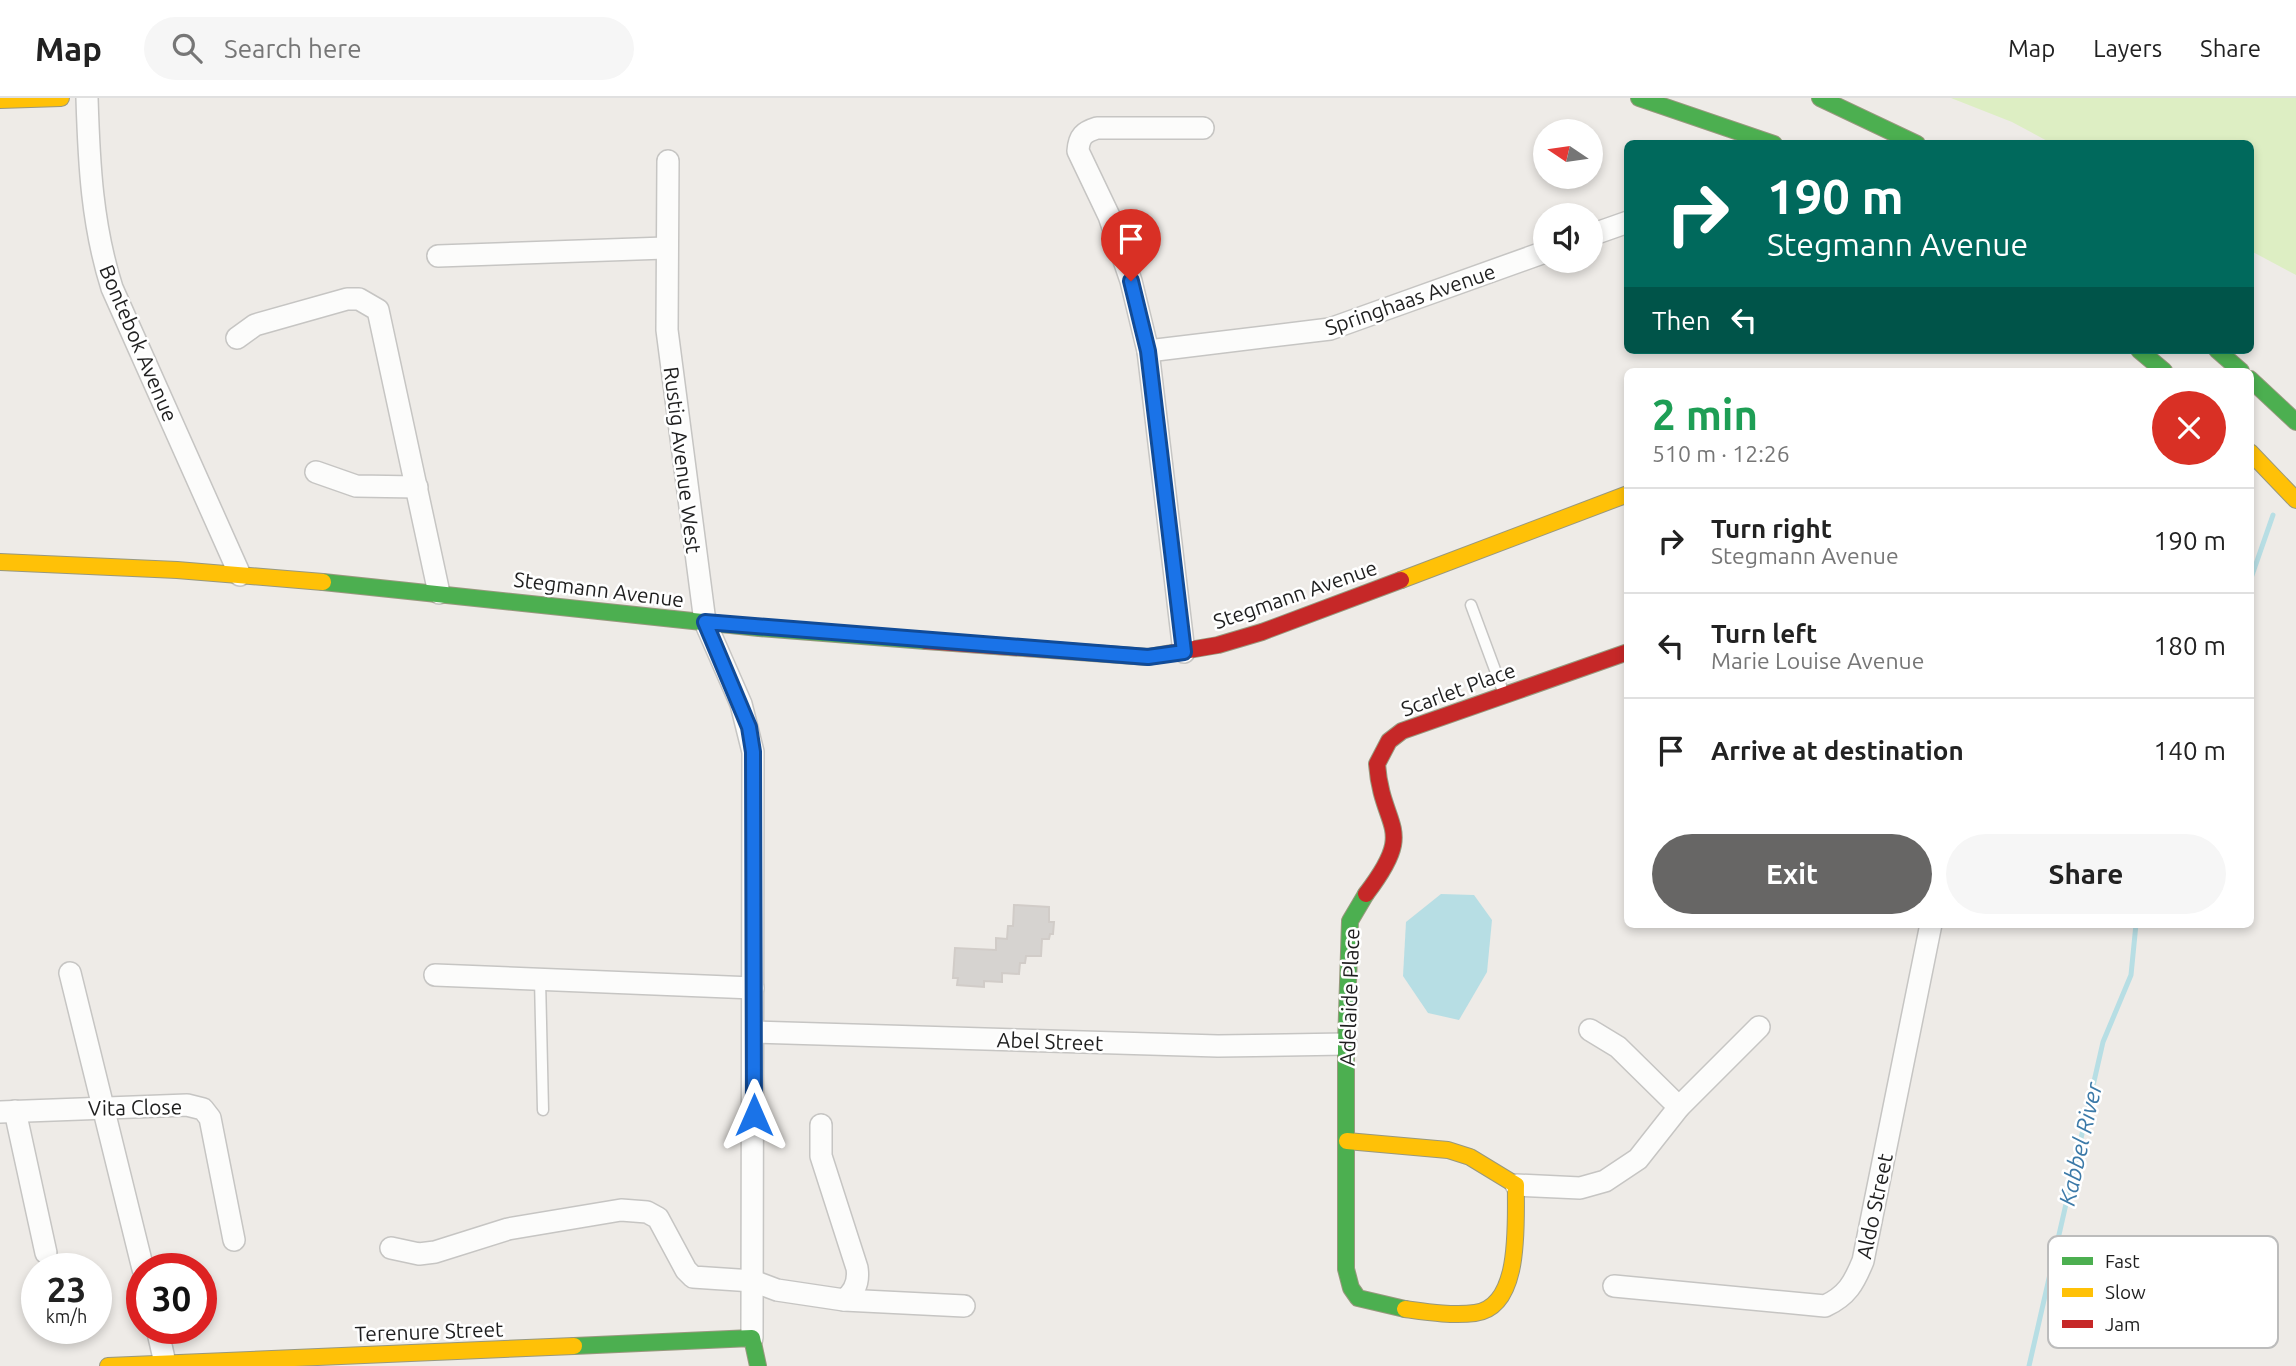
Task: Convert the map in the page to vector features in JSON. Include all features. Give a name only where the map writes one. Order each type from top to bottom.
[{"type":"street","points":[[0,100],[61,98]]},
{"type":"street","name":"Bontebok Avenue","points":[[87,98],[89,180],[98,243],[112,288],[240,575]]},
{"type":"street","points":[[1639,98],[1711,120],[1764,140]]},
{"type":"street","points":[[1820,98],[1909,140]]},
{"type":"street","points":[[1184,652],[1148,351],[1131,281],[1109,216],[1078,151],[1079,140],[1085,132],[1097,128],[1203,128]]},
{"type":"street","name":"Rustig Avenue West","points":[[668,160],[665,247],[668,341],[705,622],[749,727],[753,752],[752,1338]]},
{"type":"street","points":[[1603,231],[1624,223]]},
{"type":"street","points":[[438,256],[665,247]]},
{"type":"street","name":"Springhaas Avenue","points":[[1148,351],[1330,329],[1533,256]]},
{"type":"street","points":[[237,338],[255,325],[329,303],[359,299],[370,303],[381,317],[439,593]]},
{"type":"street","points":[[2144,354],[2160,368]]},
{"type":"street","points":[[2222,354],[2238,368]]},
{"type":"street","points":[[2254,383],[2296,422]]},
{"type":"street","points":[[2254,456],[2296,500]]},
{"type":"street","points":[[316,472],[356,486],[417,487]]},
{"type":"street","name":"Stegmann Avenue","points":[[0,562],[240,575],[439,593],[705,622],[1148,657],[1184,652],[1262,632],[1624,496]]},
{"type":"street","name":"Scarlet Place","points":[[1387,864],[1394,849],[1395,833],[1377,764],[1388,741],[1402,731],[1624,653]]},
{"type":"street","name":"Adelaide Place","points":[[1387,864],[1355,907],[1350,921],[1346,1044],[1346,1269],[1349,1286],[1359,1299],[1375,1306],[1477,1313],[1493,1306],[1503,1292],[1512,1266],[1516,1185]]},
{"type":"street","name":"Aldo Street","points":[[1614,1286],[1825,1306],[1842,1298],[1854,1283],[1863,1261],[1930,928]]},
{"type":"street","points":[[70,973],[139,1253]]},
{"type":"street","points":[[435,975],[753,988]]},
{"type":"street","points":[[1347,1141],[1448,1150],[1470,1157],[1516,1185],[1580,1188],[1605,1181],[1638,1159],[1679,1107],[1759,1027]]},
{"type":"street","points":[[1590,1030],[1618,1047],[1679,1107]]},
{"type":"street","name":"Abel Street","points":[[754,1032],[1218,1046],[1346,1044]]},
{"type":"street","name":"Vita Close","points":[[46,1253],[7,1112],[187,1105],[208,1112],[234,1240]]},
{"type":"street","points":[[821,1125],[821,1156],[857,1268],[856,1285],[844,1300]]},
{"type":"street","points":[[391,1248],[419,1254],[435,1252],[508,1229],[635,1209],[658,1218],[686,1270],[693,1277],[753,1281],[777,1290],[844,1300],[964,1306]]},
{"type":"street","points":[[752,1338],[758,1366]]},
{"type":"street","name":"Terenure Street","points":[[108,1366],[752,1338]]},
{"type":"street","points":[[161,1344],[165,1363]]},
{"type":"lane","points":[[1471,605],[1504,694]]},
{"type":"lane","points":[[540,979],[543,1110]]},
{"type":"green space","points":[[1951,98],[2296,98],[2296,275],[2254,253],[2254,140],[2045,140],[2012,122]]},
{"type":"water","points":[[1441,894],[1474,895],[1492,920],[1487,972],[1459,1020],[1428,1013],[1403,976],[1406,922]]},
{"type":"building","points":[[1014,905],[1049,907],[1049,922],[1054,922],[1053,934],[1050,934],[1049,939],[1042,939],[1041,956],[1026,956],[1025,963],[1020,963],[1019,974],[1002,973],[1002,982],[984,981],[984,987],[957,985],[958,978],[953,978],[955,948],[996,950],[996,938],[1007,939],[1008,926],[1013,926]]},
{"type":"waterway","name":"Kabbel River","points":[[2254,570],[2273,515]]},
{"type":"waterway","name":"Kabbel River","points":[[2059,1236],[2103,1042],[2131,975],[2136,928]]},
{"type":"waterway","name":"Kabbel River","points":[[2029,1366],[2048,1283]]},
{"type":"traffic: fast","points":[[1639,98],[1762,140]]},
{"type":"traffic: fast","points":[[1820,98],[1909,140]]},
{"type":"traffic: fast","points":[[2144,354],[2160,368]]},
{"type":"traffic: fast","points":[[2222,354],[2238,368]]},
{"type":"traffic: fast","points":[[2254,383],[2296,422]]},
{"type":"traffic: fast","points":[[323,582],[759,628],[926,641]]},
{"type":"traffic: fast","points":[[1366,894],[1350,921],[1346,1044],[1346,1269],[1351,1288],[1358,1298],[1405,1309]]},
{"type":"traffic: fast","points":[[574,1346],[752,1338],[758,1366]]},
{"type":"traffic: slow","points":[[0,100],[61,98]]},
{"type":"traffic: slow","points":[[2254,456],[2296,500]]},
{"type":"traffic: slow","points":[[1401,580],[1624,496]]},
{"type":"traffic: slow","points":[[0,562],[177,570],[323,582]]},
{"type":"traffic: slow","points":[[1347,1141],[1448,1150],[1470,1157],[1516,1185],[1513,1260],[1502,1295],[1491,1307],[1475,1313],[1449,1314],[1405,1309]]},
{"type":"traffic: slow","points":[[108,1366],[574,1346]]},
{"type":"traffic: jam","points":[[926,641],[1148,657],[1218,645],[1262,632],[1401,580]]},
{"type":"traffic: jam","points":[[1366,894],[1382,872],[1394,841],[1377,764],[1389,741],[1402,731],[1624,653]]},
{"type":"route","points":[[754,1115],[753,752],[749,727],[705,622],[1148,657],[1184,652],[1148,351],[1131,281]]}]
